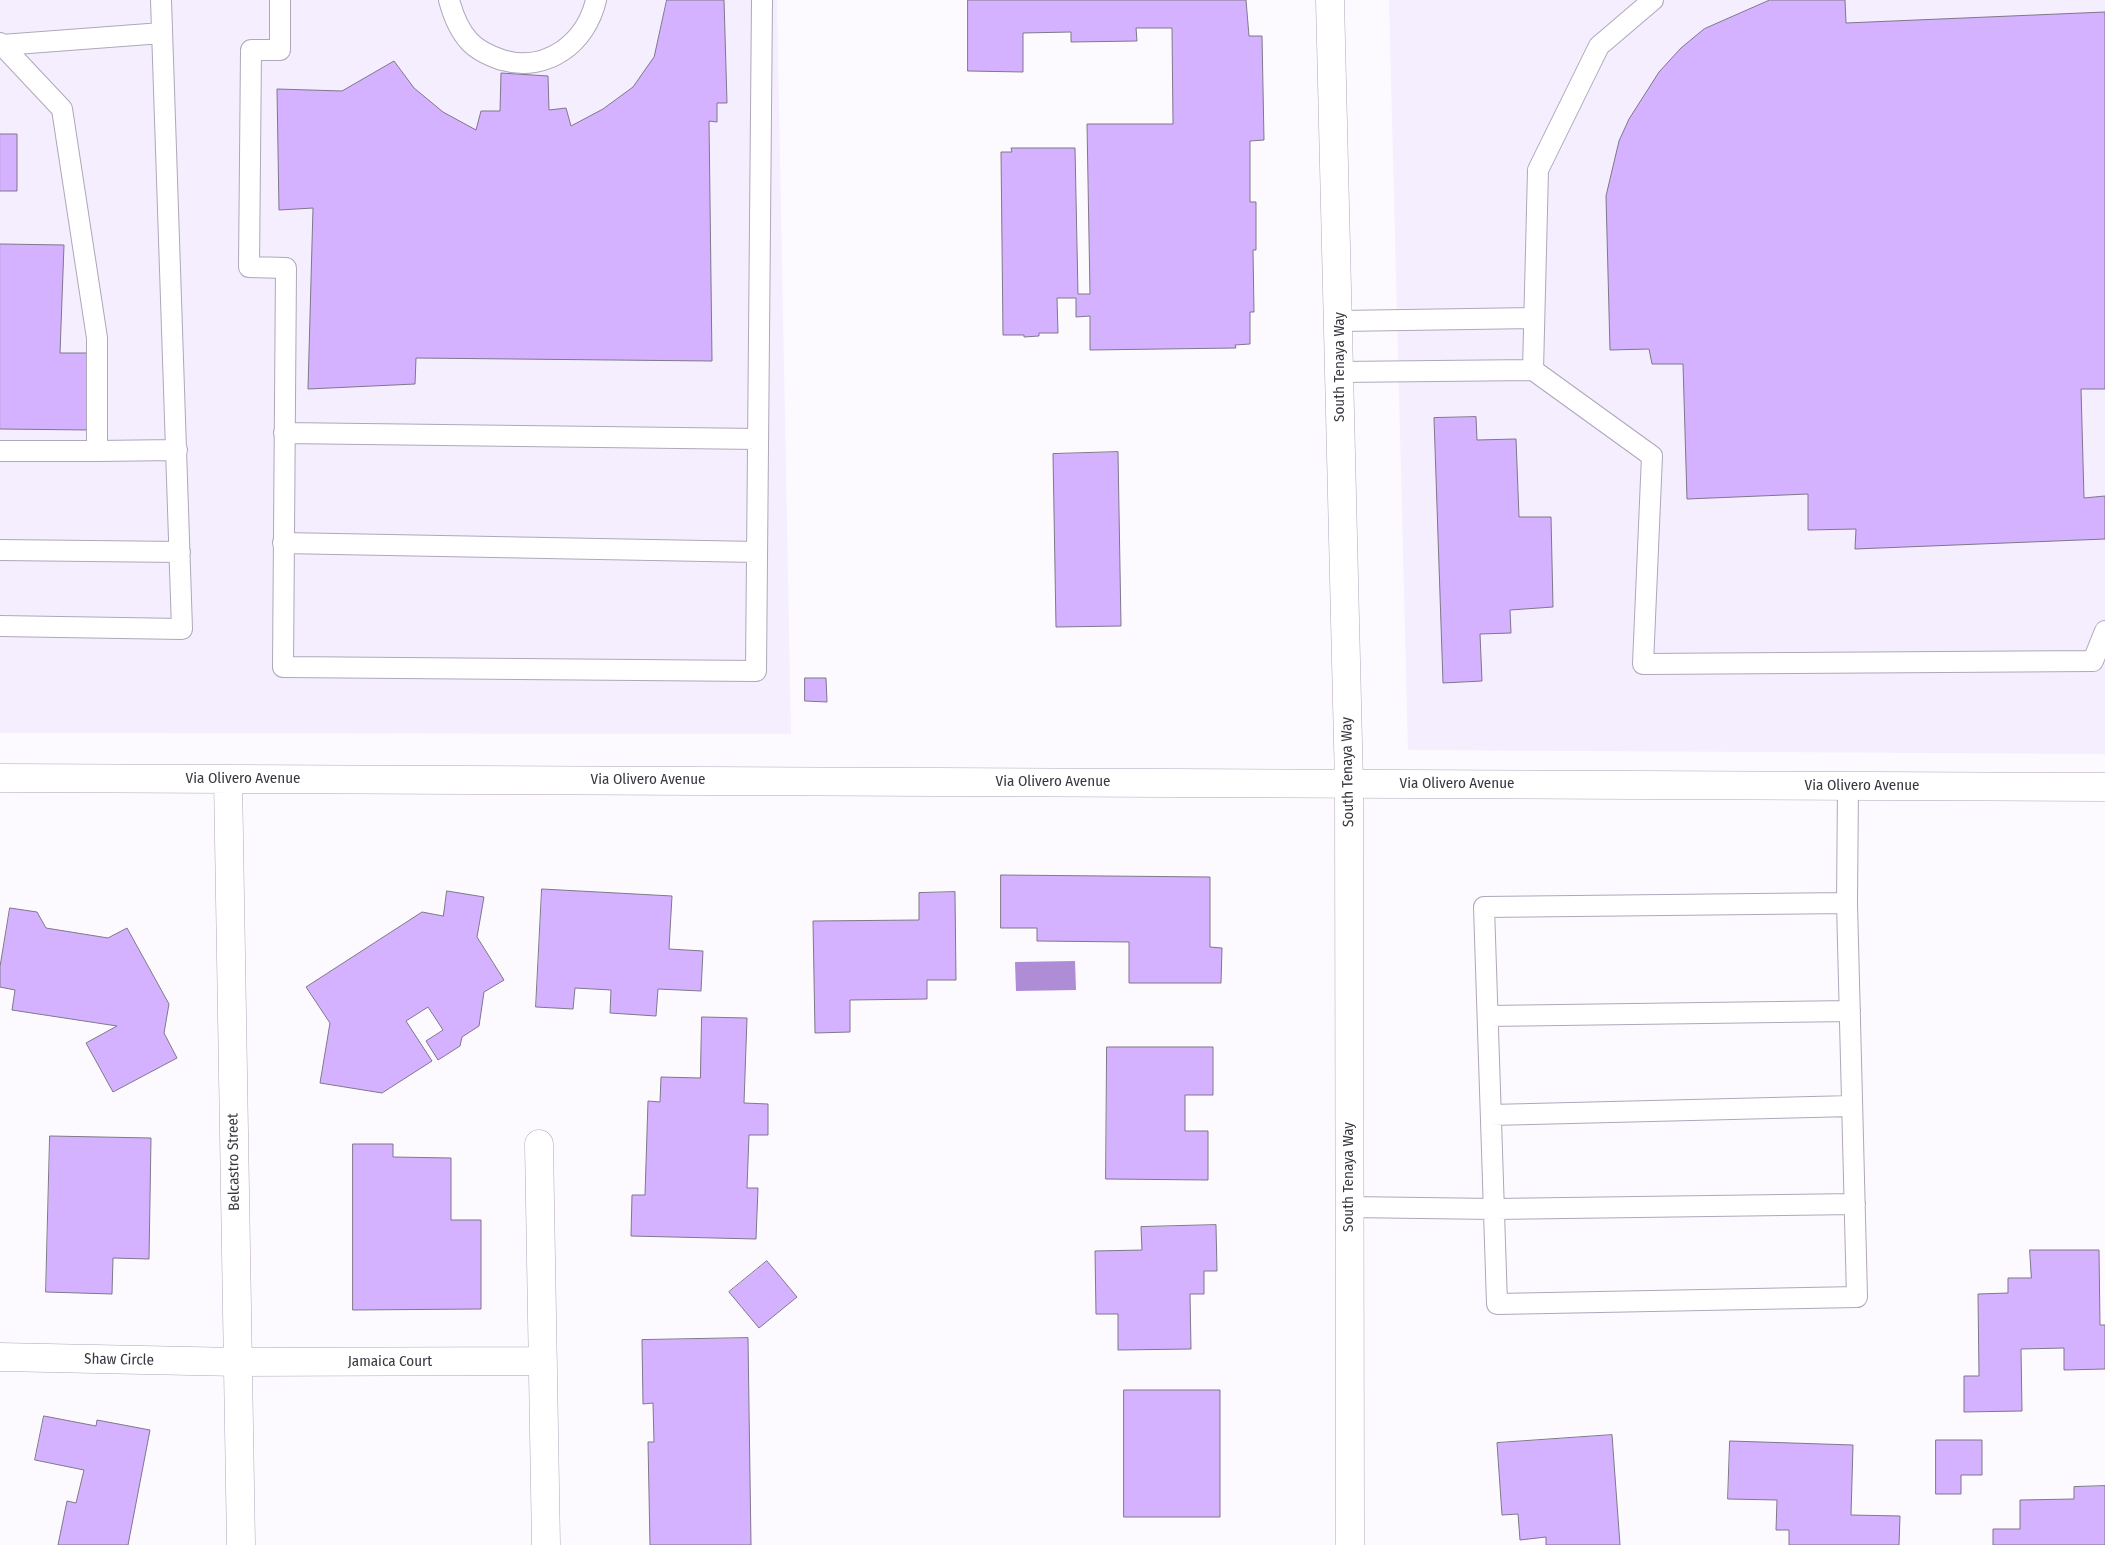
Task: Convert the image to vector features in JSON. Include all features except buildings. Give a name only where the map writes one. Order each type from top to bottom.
[{"type":"street","name":"South Tenaya Way","points":[[1330,0],[1340,321],[1339,372],[1349,784],[1350,1545]]},
{"type":"street","name":"Via Olivero Avenue","points":[[0,778],[2105,787]]},
{"type":"street","name":"Belcastro Street","points":[[228,778],[241,1545]]},
{"type":"street","points":[[539,1144],[546,1545]]},
{"type":"street","name":"Shaw Circle","points":[[0,1357],[238,1362]]},
{"type":"street","name":"Jamaica Court","points":[[238,1362],[543,1361]]},
{"type":"lane","points":[[0,626],[182,629],[160,0]]},
{"type":"lane","points":[[280,0],[280,50],[251,50],[249,267],[286,268],[283,667],[756,671],[762,0]]},
{"type":"lane","points":[[449,0],[456,22],[470,42],[490,56],[513,63],[537,62],[560,54],[579,38],[592,17],[596,0]]},
{"type":"lane","points":[[1533,370],[1538,170],[1599,46],[1653,0]]},
{"type":"lane","points":[[1,44],[162,33]]},
{"type":"lane","points":[[1,44],[62,109],[97,338],[97,451]]},
{"type":"lane","points":[[1340,321],[1534,318]]},
{"type":"lane","points":[[1339,372],[1533,370],[1652,456],[1643,664],[2093,661],[2105,631]]},
{"type":"lane","points":[[284,433],[758,439]]},
{"type":"lane","points":[[0,450],[177,450]]},
{"type":"lane","points":[[284,543],[757,552]]},
{"type":"lane","points":[[0,550],[180,552]]},
{"type":"lane","points":[[1847,903],[1484,908],[1497,1304],[1857,1297],[1847,903],[1848,786]]},
{"type":"lane","points":[[1488,1016],[1850,1011]]},
{"type":"lane","points":[[1491,1115],[1852,1106]]},
{"type":"lane","points":[[1349,1207],[1494,1209],[1855,1204]]},
{"type":"shaded area","points":[[0,0],[777,0],[791,734],[0,733]]},
{"type":"shaded area","points":[[1389,0],[2105,0],[2105,754],[1408,750]]},
{"type":"shaded area","points":[[1075,961],[1076,990],[1016,991],[1015,962]]}]
